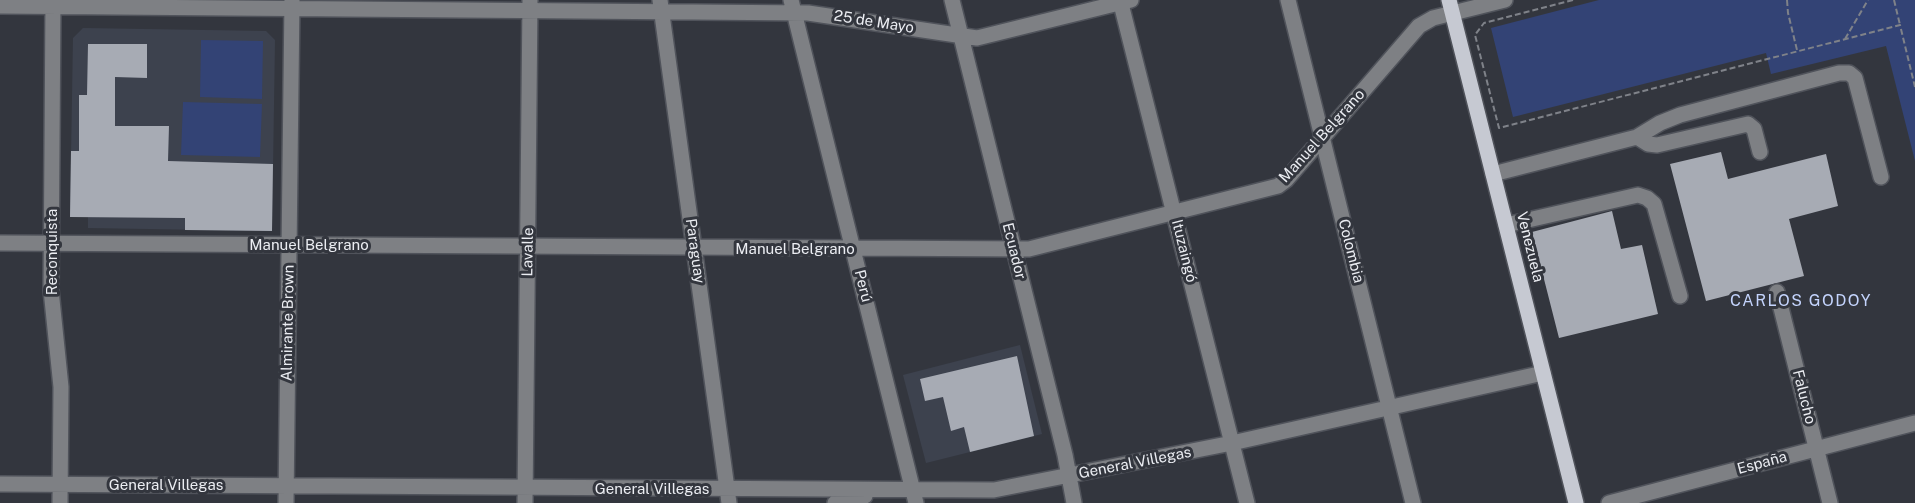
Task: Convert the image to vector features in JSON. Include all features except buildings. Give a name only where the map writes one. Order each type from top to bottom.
[{"type":"main road","name":"Venezuela","points":[[1451,7],[1576,503]]},
{"type":"street","name":"Ecuador","points":[[952,0],[1074,503]]},
{"type":"street","name":"Colombia","points":[[1287,0],[1413,503]]},
{"type":"street","name":"Manuel Belgrano","points":[[0,243],[1014,250],[1041,247],[1278,186],[1286,180],[1419,26],[1451,7],[1505,0]]},
{"type":"street","name":"25 de Mayo","points":[[0,6],[53,3],[793,7],[961,36],[990,36],[1124,1]]},
{"type":"street","name":"Ituzaingó","points":[[1124,1],[1174,213],[1247,503]]},
{"type":"street","name":"Reconquista","points":[[53,3],[52,299],[62,387],[60,503]]},
{"type":"street","name":"Almirante Brown","points":[[286,503],[292,4]]},
{"type":"street","name":"Lavalle","points":[[525,495],[530,5]]},
{"type":"street","name":"Paraguay","points":[[661,6],[728,496]]},
{"type":"street","name":"Perú","points":[[793,7],[915,497]]},
{"type":"street","points":[[1493,174],[1637,137],[1660,123],[1680,115],[1839,73],[1849,73],[1855,78],[1881,177]]},
{"type":"street","points":[[1637,137],[1648,144],[1658,145],[1748,124],[1754,129],[1760,152]]},
{"type":"street","points":[[1506,225],[1638,195],[1647,198],[1654,204],[1680,296]]},
{"type":"street","name":"Falucho","points":[[1777,292],[1830,503]]},
{"type":"street","name":"General Villegas","points":[[0,484],[286,486],[525,495],[728,496],[885,490],[915,497],[994,490],[1232,444],[1544,373]]},
{"type":"street","name":"España","points":[[1609,503],[1915,423]]},
{"type":"street","points":[[836,503],[885,490]]},
{"type":"path","points":[[1573,0],[1484,23],[1475,35],[1499,128],[1900,25]]},
{"type":"path","points":[[1787,0],[1798,51]]},
{"type":"path","points":[[1845,39],[1868,0]]},
{"type":"path","points":[[1894,0],[1915,87]]},
{"type":"shaded area","points":[[1599,0],[1915,0],[1915,161],[1886,46],[1771,74],[1766,53],[1513,117],[1491,28]]},
{"type":"shaded area","points":[[83,28],[266,31],[275,40],[272,231],[88,228],[88,217],[70,217],[73,38]]},
{"type":"shaded area","points":[[201,40],[263,41],[262,99],[200,97]]},
{"type":"shaded area","points":[[183,102],[262,104],[260,157],[181,155]]},
{"type":"shaded area","points":[[1020,345],[1042,434],[926,463],[903,375]]},
{"type":"district","name":"CARLOS GODOY","points":[[1801,301]]}]
